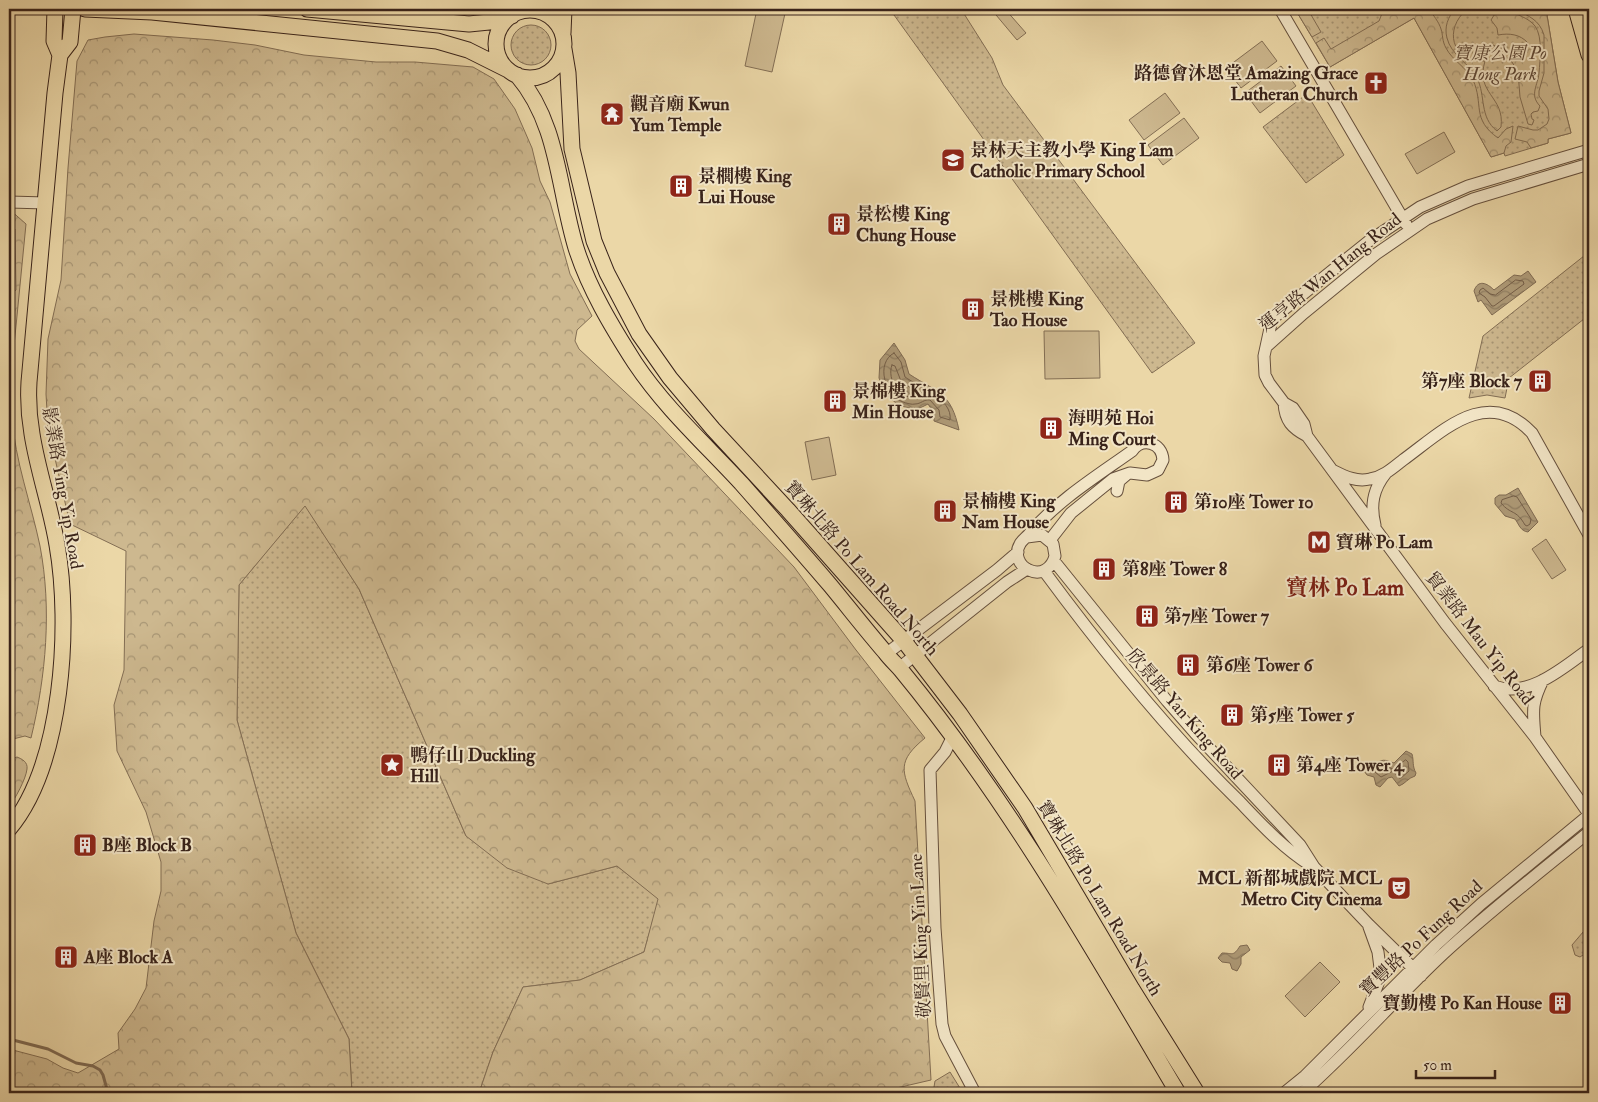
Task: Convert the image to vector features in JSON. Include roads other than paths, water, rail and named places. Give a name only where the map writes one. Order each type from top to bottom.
[{"type":"main road","name":"影業路 Ying Yip Road","points":[[55,9],[54,42],[60,55]]},
{"type":"main road","name":"影業路 Ying Yip Road","points":[[9,829],[21,812],[38,779],[56,708],[62,653],[63,598],[57,544],[32,435],[28,399],[55,92],[60,55],[70,42],[73,9]]},
{"type":"main road","points":[[85,9],[152,12],[427,40],[468,50],[512,72],[529,78],[546,74],[560,62],[564,49],[564,9]]},
{"type":"main road","points":[[72,26],[82,15],[94,9]]},
{"type":"main road","points":[[307,9],[469,24],[489,22],[519,12],[537,11],[551,17],[563,33]]},
{"type":"main road","points":[[1576,9],[1589,55]]},
{"type":"main road","points":[[512,72],[499,58],[497,39],[504,24],[519,12]]},
{"type":"main road","name":"寶琳北路 Po Lam Road North","points":[[564,49],[568,73],[572,150],[594,240],[607,273],[639,334],[670,378],[713,429],[783,504],[904,641],[960,714],[1025,808],[1132,989],[1197,1093]]},
{"type":"main road","name":"寶琳北路 Po Lam Road North","points":[[512,72],[534,97],[546,121],[576,248],[603,309],[635,363],[693,434],[737,478],[778,525],[899,668],[953,736],[1004,807],[1040,862],[1178,1093]]},
{"type":"street","points":[[1280,9],[1409,230]]},
{"type":"street","name":"運亨路 Wan Hang Road","points":[[1266,347],[1272,320],[1369,241],[1402,218],[1436,199],[1468,186],[1589,150]]},
{"type":"street","name":"運亨路 Wan Hang Road","points":[[1266,347],[1376,254],[1409,230],[1442,212],[1473,199],[1589,164]]},
{"type":"street","points":[[9,202],[46,203]]},
{"type":"street","name":"貿業路 Mau Yip Road","points":[[1266,347],[1265,375],[1284,403],[1284,415],[1296,430],[1307,436],[1494,686],[1535,737],[1589,815]]},
{"type":"street","points":[[1332,470],[1347,478],[1357,480],[1373,479],[1387,472],[1461,418],[1478,412],[1504,414],[1520,422],[1532,433],[1589,534]]},
{"type":"street","points":[[1027,537],[1042,535],[1050,540],[1055,548],[1054,561],[1044,571],[1038,572],[1027,569],[1020,563],[1018,552],[1020,544],[1043,517],[1141,443],[1150,443],[1159,448],[1163,460],[1158,470],[1146,475],[1130,472],[1121,474],[1113,479],[1071,513],[1050,540]]},
{"type":"street","points":[[1117,491],[1119,481],[1130,472]]},
{"type":"street","points":[[1376,530],[1372,514],[1373,496],[1378,484],[1387,472]]},
{"type":"street","points":[[886,654],[998,570],[1018,552]]},
{"type":"street","name":"欣景路 Yan King Road","points":[[1054,561],[1167,701],[1300,845],[1314,867],[1421,976]]},
{"type":"street","points":[[899,668],[1006,582],[1027,569]]},
{"type":"street","name":"欣景路 Yan King Road","points":[[1044,571],[1074,612],[1183,744],[1292,853],[1314,867]]},
{"type":"street","points":[[1494,686],[1516,690],[1543,680],[1589,649]]},
{"type":"street","points":[[1535,737],[1534,698],[1543,680]]},
{"type":"street","name":"敬賢里 King Yin Lane","points":[[953,736],[946,752],[930,770],[935,928],[944,1036],[975,1093]]},
{"type":"street","name":"寶豐路 Po Fung Road","points":[[1284,1093],[1305,1076],[1412,967],[1481,904],[1589,815]]},
{"type":"street","name":"寶豐路 Po Fung Road","points":[[1302,1093],[1481,920],[1589,832]]},
{"type":"street","name":"欣景路 Yan King Road","points":[[1368,1011],[1381,976],[1378,952],[1369,925]]},
{"type":"water","points":[[1528,271],[1536,282],[1492,315],[1481,300],[1478,302],[1474,291],[1478,285],[1483,283],[1494,290],[1514,275],[1521,276]]},
{"type":"water","points":[[894,343],[905,360],[909,374],[935,390],[947,401],[956,417],[959,430],[934,421],[934,413],[928,404],[916,410],[898,405],[885,393],[879,378],[880,360]]},
{"type":"water","points":[[1518,488],[1538,522],[1528,532],[1521,529],[1515,519],[1505,516],[1495,504],[1495,498],[1499,495],[1506,495]]},
{"type":"water","points":[[1406,751],[1412,754],[1416,773],[1415,776],[1399,786],[1392,777],[1388,778],[1380,787],[1376,785],[1374,777],[1367,775],[1364,771],[1369,763],[1377,763],[1383,760],[1394,763]]},
{"type":"water","points":[[1247,945],[1250,950],[1241,957],[1241,964],[1237,971],[1232,969],[1230,963],[1222,962],[1218,958],[1222,953],[1232,954],[1240,946]]},
{"type":"waterway","points":[[9,1039],[48,1049],[76,1063],[93,1066],[100,1070],[103,1075],[108,1093]]},
{"type":"place","name":"路德會沐恩堂 Amazing Grace Lutheran Church","points":[[1376,83]]},
{"type":"place","name":"觀音廟 Kwun Yum Temple","points":[[612,114]]},
{"type":"place","name":"景林天主教小學 King Lam Catholic Primary School","points":[[953,160]]},
{"type":"place","name":"景櫚樓 King Lui House","points":[[681,186]]},
{"type":"place","name":"景松樓 King Chung House","points":[[839,224]]},
{"type":"place","name":"景桃樓 King Tao House","points":[[973,309]]},
{"type":"place","name":"第7座 Block 7","points":[[1540,381]]},
{"type":"place","name":"景棉樓 King Min House","points":[[835,401]]},
{"type":"place","name":"海明苑 Hoi Ming Court","points":[[1051,428]]},
{"type":"place","name":"第10座 Tower 10","points":[[1176,502]]},
{"type":"place","name":"景楠樓 King Nam House","points":[[945,511]]},
{"type":"place","name":"寶琳 Po Lam","points":[[1319,542]]},
{"type":"place","name":"第8座 Tower 8","points":[[1104,569]]},
{"type":"place","name":"第7座 Tower 7","points":[[1147,616]]},
{"type":"place","name":"第6座 Tower 6","points":[[1188,665]]},
{"type":"place","name":"第5座 Tower 5","points":[[1232,715]]},
{"type":"place","name":"鴨仔山 Duckling Hill","points":[[392,765]]},
{"type":"place","name":"第4座 Tower 4","points":[[1279,765]]},
{"type":"place","name":"B座 Block B","points":[[85,845]]},
{"type":"place","name":"MCL 新都城戲院 MCL Metro City Cinema","points":[[1399,888]]},
{"type":"place","name":"A座 Block A","points":[[66,957]]},
{"type":"place","name":"寶勤樓 Po Kan House","points":[[1560,1003]]},
{"type":"district","name":"寶林 Po Lam","points":[[1345,587]]},
{"type":"park label","name":"寶康公園 Po Hong Park","points":[[1500,63]]}]
